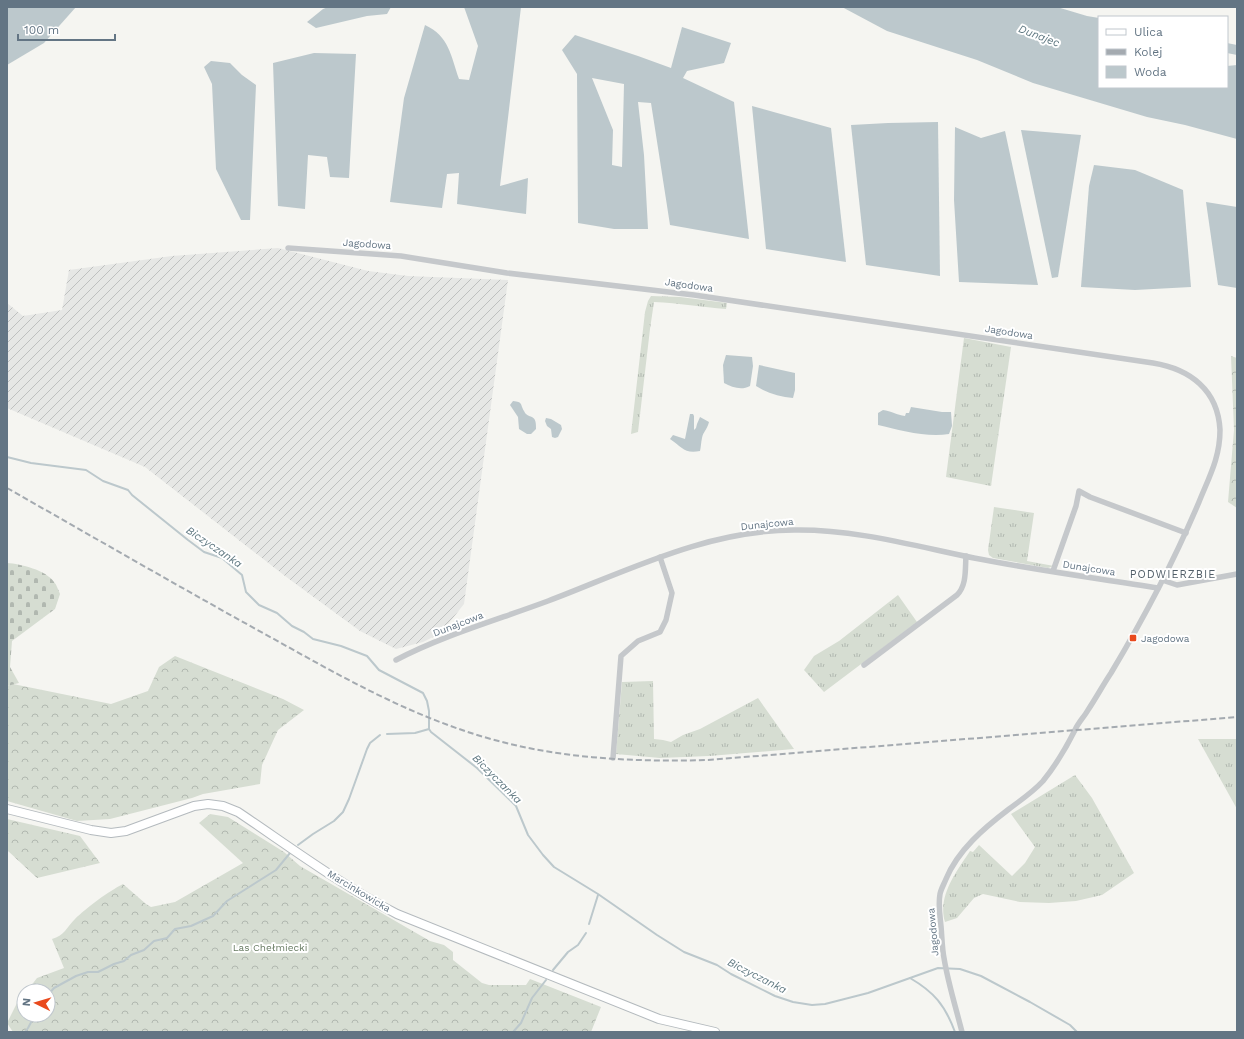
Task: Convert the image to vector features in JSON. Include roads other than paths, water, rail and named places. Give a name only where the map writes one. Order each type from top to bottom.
[{"type":"street","name":"Jagodowa","points":[[288,248],[401,256],[507,273],[694,295],[1153,363],[1182,370],[1196,380],[1207,392],[1214,404],[1218,416],[1220,428],[1218,455],[1186,533],[1158,588],[1111,672],[1074,730],[1055,765],[1042,782],[1029,794],[992,821],[971,841],[946,877],[940,894],[944,958],[962,1032]]},
{"type":"street","points":[[1053,571],[1076,506],[1079,491],[1090,497],[1186,533]]},
{"type":"street","name":"Dunajcowa","points":[[396,660],[446,638],[660,557],[702,543],[756,532],[825,530],[966,556],[1158,588]]},
{"type":"street","points":[[864,665],[957,595],[962,589],[965,577],[966,556]]},
{"type":"street","points":[[613,758],[621,656],[638,641],[660,632],[666,620],[672,593],[660,557]]},
{"type":"street","points":[[1162,580],[1176,585],[1237,574]]},
{"type":"street","name":"Marcinkowicka","points":[[7,809],[91,830],[111,833],[126,831],[194,806],[208,804],[223,806],[238,812],[339,881],[397,914],[659,1019],[715,1032]]},
{"type":"water","points":[[7,7],[76,7],[44,43],[7,65]]},
{"type":"water","points":[[328,7],[391,7],[387,14],[367,16],[316,28],[307,22],[323,9]]},
{"type":"water","points":[[464,7],[521,7],[500,186],[528,178],[526,214],[457,204],[459,173],[447,174],[442,208],[390,202],[404,98],[425,25],[439,35],[444,41],[451,55],[459,79],[469,80],[478,46]]},
{"type":"water","name":"Dunajec","points":[[842,7],[1057,7],[1098,18],[1098,88],[1228,88],[1228,66],[1237,65],[1237,139],[1185,125],[1147,117],[1033,83],[977,60],[887,31]]},
{"type":"water","points":[[682,27],[731,43],[724,63],[687,71],[683,78],[734,102],[749,239],[670,225],[651,103],[638,102],[644,155],[648,229],[614,229],[578,223],[577,74],[562,50],[575,35],[671,68]],"holes":[[[592,78],[624,84],[622,167],[612,165],[613,130]]]},
{"type":"water","points":[[1228,43],[1237,45],[1237,55],[1228,53]]},
{"type":"water","points":[[314,53],[356,54],[349,178],[330,177],[327,157],[308,155],[305,209],[278,206],[273,63]]},
{"type":"water","points":[[211,61],[230,63],[242,75],[256,85],[250,220],[241,220],[216,169],[212,84],[204,67]]},
{"type":"water","points":[[752,106],[831,128],[846,262],[766,249]]},
{"type":"water","points":[[938,122],[940,276],[866,265],[851,125]]},
{"type":"water","points":[[955,127],[981,138],[1005,131],[1038,285],[959,282],[954,200]]},
{"type":"water","points":[[1021,130],[1081,135],[1058,277],[1052,278]]},
{"type":"water","points":[[1094,165],[1135,170],[1183,190],[1191,287],[1135,290],[1081,287],[1089,186]]},
{"type":"water","points":[[1206,202],[1237,207],[1237,288],[1218,285]]},
{"type":"water","points":[[726,355],[752,357],[753,366],[750,386],[740,388],[724,383],[723,365]]},
{"type":"water","points":[[759,365],[795,373],[795,390],[793,398],[783,397],[765,391],[756,386]]},
{"type":"water","points":[[513,401],[520,403],[526,414],[534,418],[536,429],[531,434],[527,434],[519,429],[518,417],[510,405]]},
{"type":"water","points":[[911,407],[951,412],[952,426],[949,434],[922,434],[878,425],[878,413],[883,410],[905,416],[906,413],[909,413]]},
{"type":"water","points":[[690,414],[693,414],[694,416],[694,430],[700,417],[709,422],[703,436],[700,451],[695,452],[687,451],[670,439],[673,435],[685,439]]},
{"type":"water","points":[[546,418],[551,419],[561,425],[562,429],[558,437],[552,437],[551,429],[547,426],[545,421]]},
{"type":"waterway","name":"Biczyczanka","points":[[7,457],[31,463],[86,470],[103,481],[128,490],[132,495],[204,552],[222,558],[242,575],[246,592],[259,605],[277,613],[292,626],[304,632],[313,639],[341,646],[367,656],[379,670],[423,693],[427,701],[429,711],[429,729],[431,732],[477,768],[516,806],[528,835],[554,867],[598,894],[684,952],[717,965],[731,974],[775,996],[793,1002],[812,1005],[825,1004],[868,993],[938,968],[960,969],[981,976],[1030,1002],[1070,1025],[1077,1032]]},
{"type":"waterway","points":[[387,734],[415,733],[429,729]]},
{"type":"waterway","points":[[298,845],[334,821],[343,812],[367,749],[370,743],[380,735]]},
{"type":"waterway","points":[[56,987],[76,976],[88,972],[98,972],[124,961],[131,955],[144,950],[154,941],[167,938],[175,929],[191,926],[213,916],[227,901],[276,870],[290,853]]},
{"type":"waterway","points":[[589,924],[598,895]]},
{"type":"waterway","points":[[553,970],[568,952],[578,945],[586,933]]},
{"type":"waterway","points":[[910,978],[926,989],[938,1000],[947,1014],[955,1032]]},
{"type":"waterway","points":[[513,1032],[521,1023],[532,998],[546,980]]},
{"type":"waterway","points":[[25,1032],[31,1023]]},
{"type":"railway","points":[[7,488],[239,620],[378,695],[405,708],[462,730],[518,746],[572,755],[626,760],[708,760],[1237,717]]},
{"type":"place","name":"Jagodowa","points":[[1133,638]]},
{"type":"district","name":"PODWIERZBIE","points":[[1173,574]]},
{"type":"park label","name":"Las Chełmiecki","points":[[270,947]]}]
